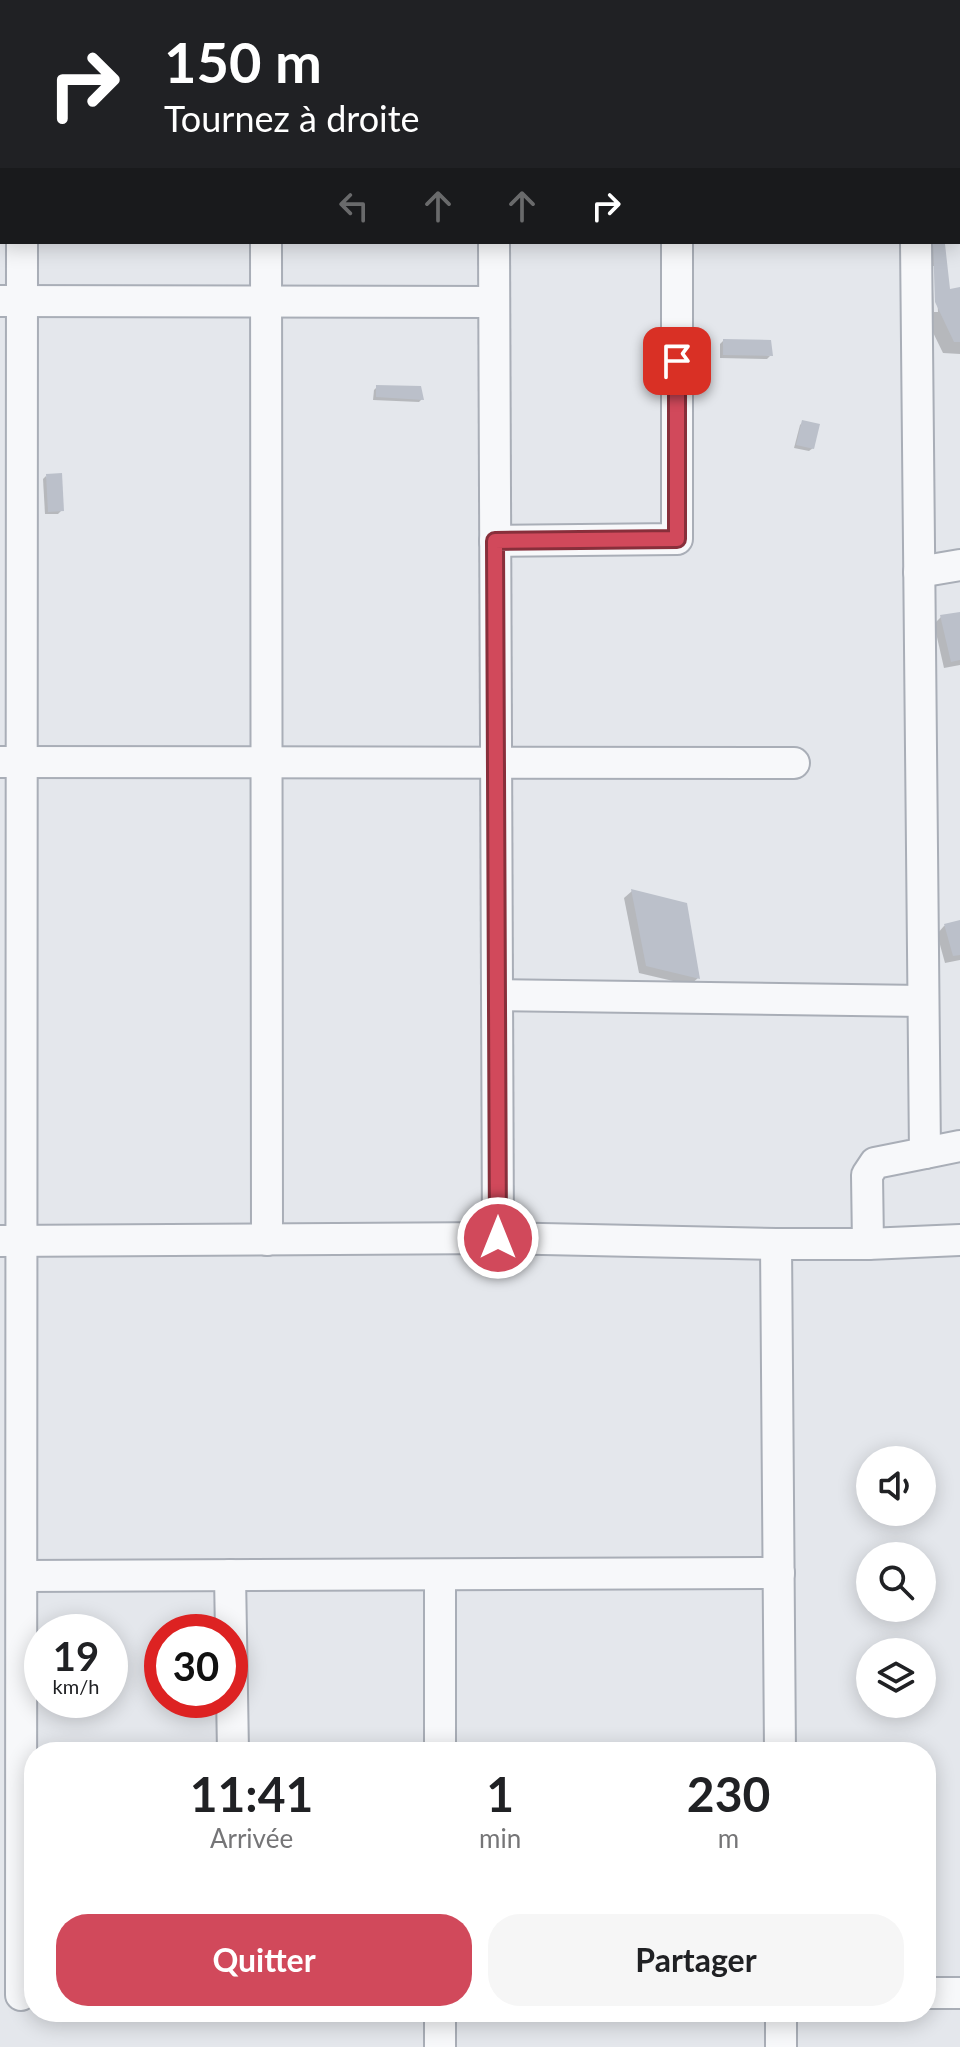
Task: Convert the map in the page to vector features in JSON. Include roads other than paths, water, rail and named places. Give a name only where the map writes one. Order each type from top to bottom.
[{"type":"street","points":[[18,1995],[22,1576],[11,1241],[11,301],[22,244]]},
{"type":"street","points":[[266,244],[267,1240]]},
{"type":"street","points":[[494,244],[498,1238]]},
{"type":"street","points":[[495,541],[677,539],[677,244]]},
{"type":"street","points":[[916,244],[925,1153]]},
{"type":"street","points":[[11,301],[494,302]]},
{"type":"street","points":[[919,572],[960,565]]},
{"type":"street","points":[[11,762],[794,763]]},
{"type":"street","points":[[497,995],[923,1001]]},
{"type":"street","points":[[868,1244],[867,1175],[875,1163],[960,1146]]},
{"type":"street","points":[[11,1241],[498,1238],[868,1244],[960,1240]]},
{"type":"street","points":[[776,1244],[780,1742]]},
{"type":"street","points":[[22,1576],[779,1573]]},
{"type":"street","points":[[230,1575],[233,1742]]},
{"type":"street","points":[[440,1575],[440,1742]]},
{"type":"street","points":[[936,1993],[960,1993]]},
{"type":"street","points":[[440,2022],[440,2047]]},
{"type":"street","points":[[781,2022],[781,2047]]}]
